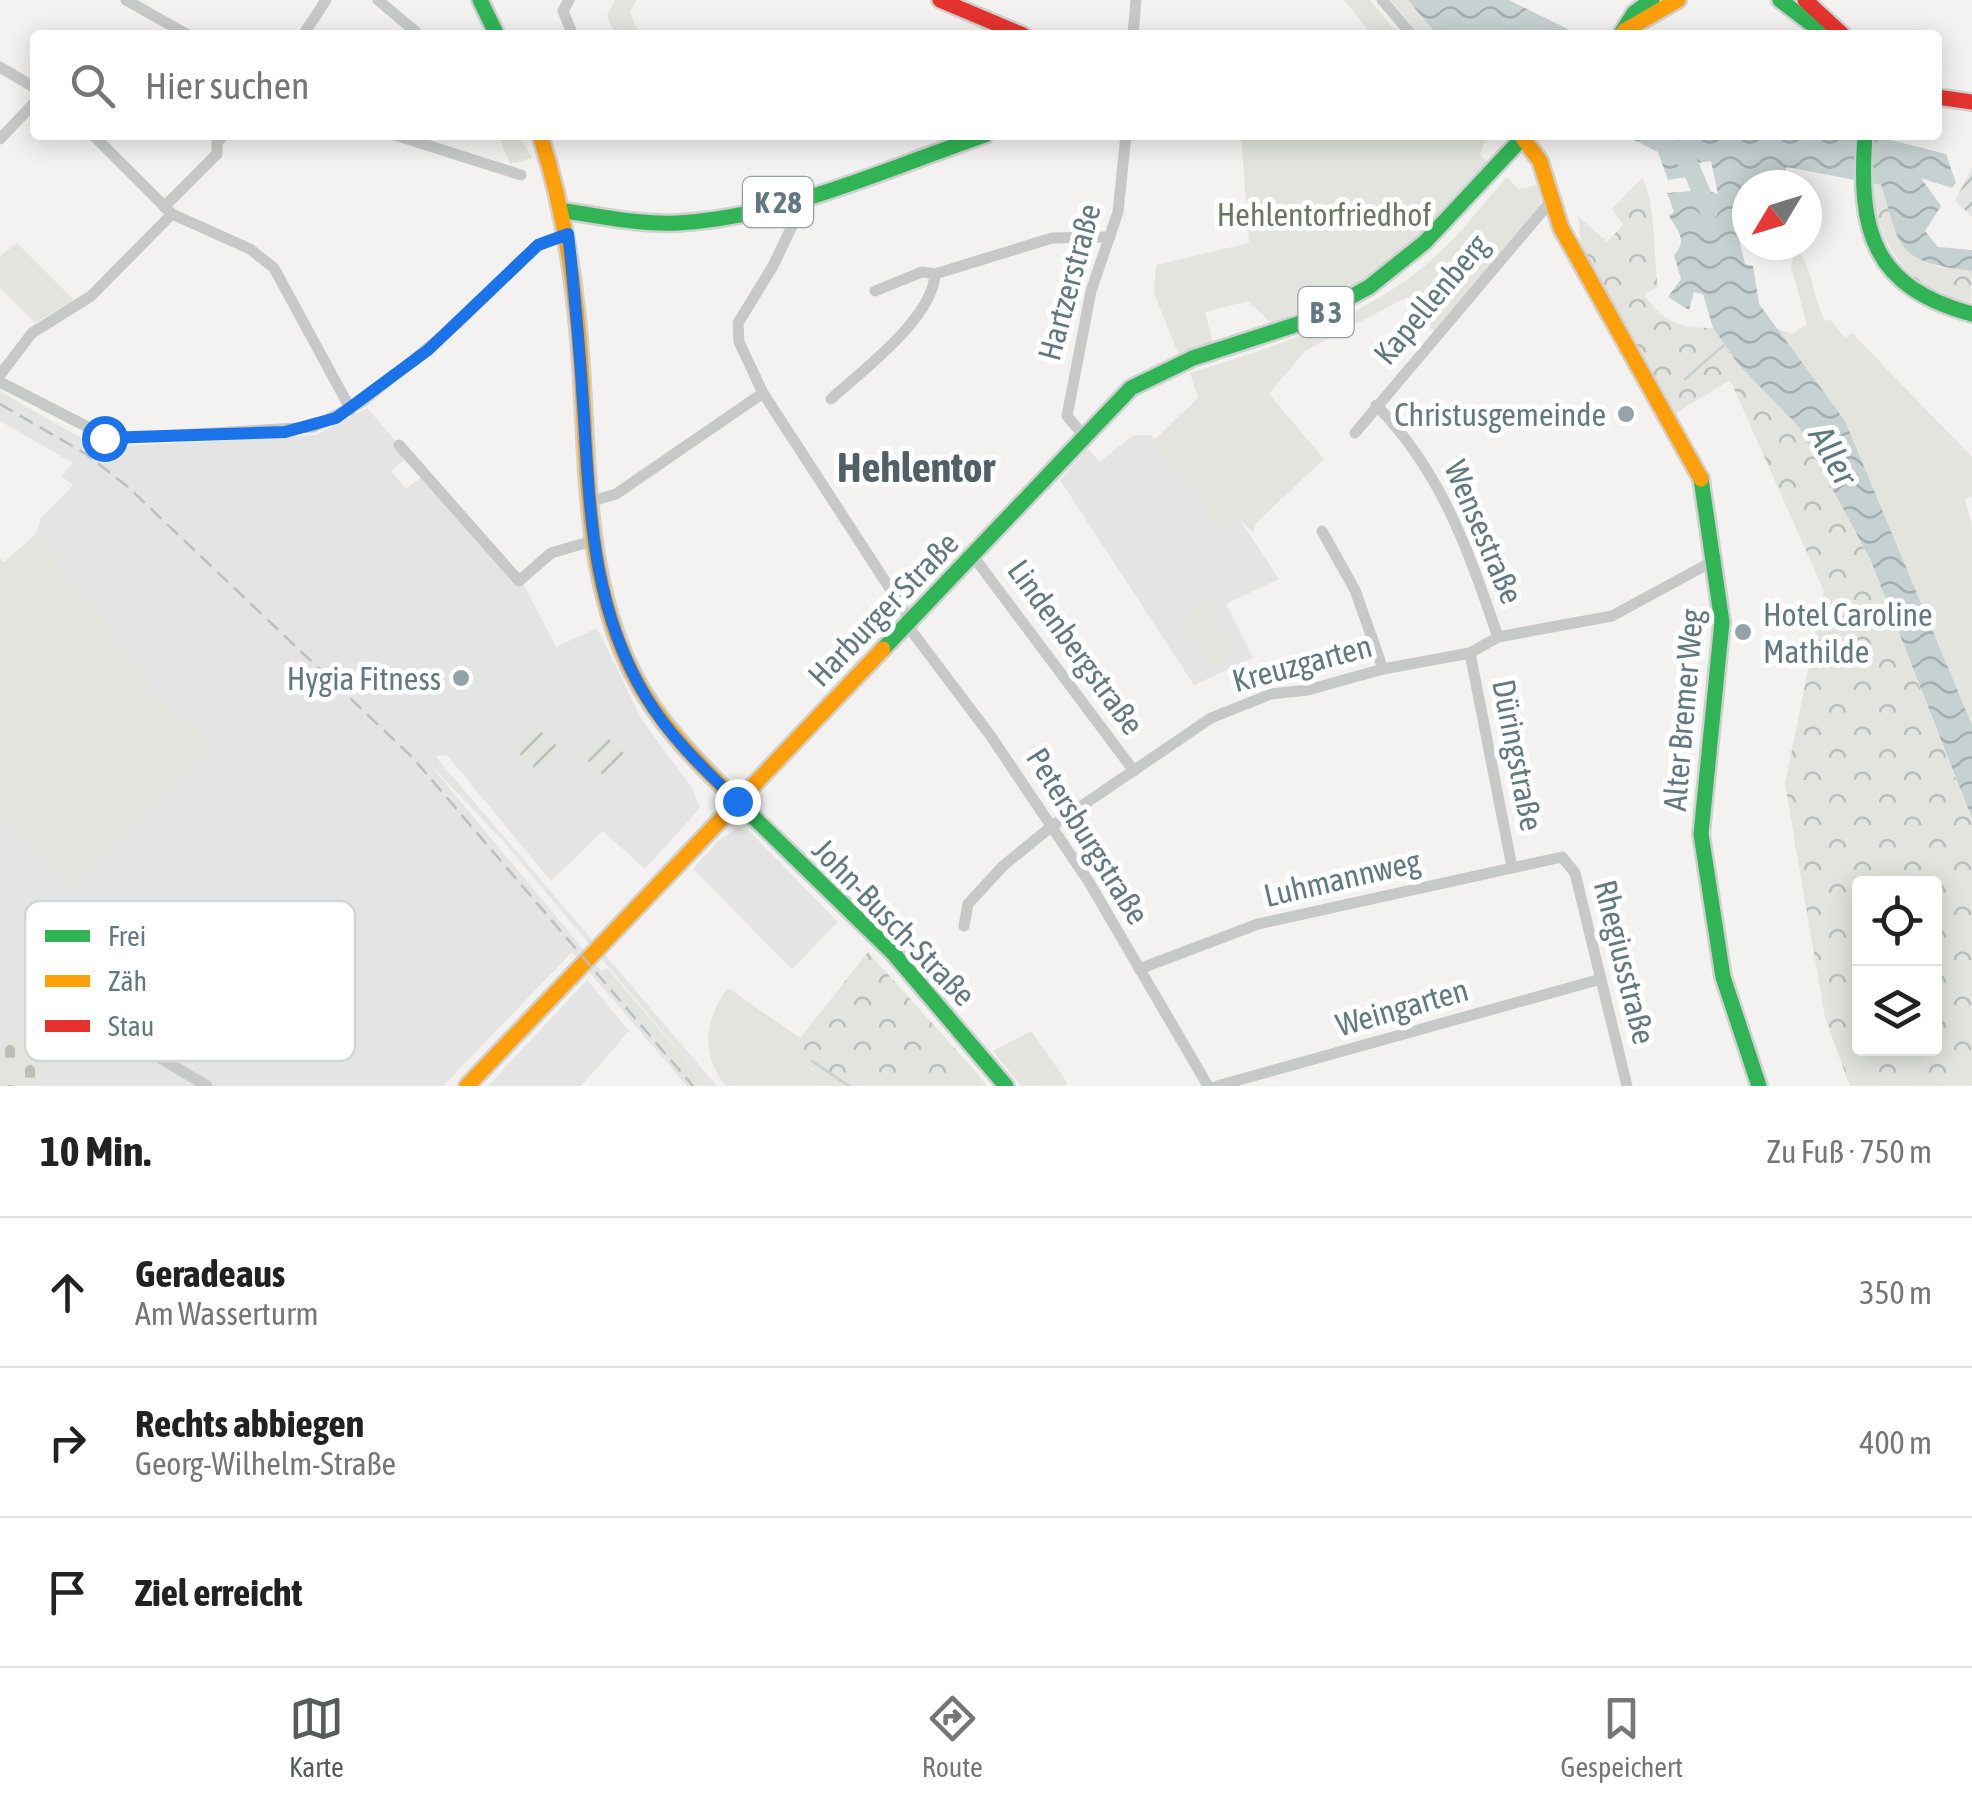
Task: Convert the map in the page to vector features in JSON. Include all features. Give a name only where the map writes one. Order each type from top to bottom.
[{"type":"main road","points":[[480,0],[495,30]]},
{"type":"main road","points":[[940,0],[1011,30]]},
{"type":"main road","points":[[1627,30],[1678,0]]},
{"type":"main road","points":[[1780,0],[1819,30]]},
{"type":"main road","points":[[1805,0],[1838,30]]},
{"type":"main road","points":[[1624,30],[1642,3]]},
{"type":"main road","points":[[1942,94],[1972,102]]},
{"type":"main road","name":"John-Busch-Straße","points":[[542,140],[568,234],[592,540],[601,590],[632,672],[660,719],[737,801],[892,953],[1006,1086]]},
{"type":"main road","name":"K 28","points":[[564,211],[680,224],[808,194],[971,140]]},
{"type":"main road","name":"Harburger Straße","points":[[466,1086],[1123,395],[1150,376],[1306,321],[1383,280],[1429,243],[1519,140]]},
{"type":"main road","name":"Alter Bremer Weg","points":[[1525,140],[1540,161],[1567,240],[1692,457],[1705,487],[1722,622],[1701,834],[1724,977],[1759,1086]]},
{"type":"main road","points":[[1865,140],[1860,182],[1865,223],[1888,267],[1924,298],[1972,314]]},
{"type":"street","points":[[126,0],[179,30]]},
{"type":"street","points":[[306,30],[326,0]]},
{"type":"street","points":[[378,0],[414,30]]},
{"type":"street","points":[[568,0],[563,11],[571,30]]},
{"type":"street","points":[[1133,30],[1136,0]]},
{"type":"street","points":[[1382,0],[1408,30]]},
{"type":"street","points":[[0,67],[30,85]]},
{"type":"street","points":[[0,138],[30,107]]},
{"type":"street","points":[[98,140],[168,211],[250,248],[274,268],[352,410]]},
{"type":"street","points":[[0,374],[32,334],[91,296],[216,154],[215,140]]},
{"type":"street","points":[[411,140],[521,175]]},
{"type":"street","name":"Hartzerstraße","points":[[1084,436],[1067,416],[1069,396],[1091,290],[1118,212],[1125,140]]},
{"type":"street","name":"Petersburgstraße","points":[[808,194],[773,266],[738,323],[742,354],[909,623],[1052,826],[1208,1086]]},
{"type":"street","name":"Kapellenberg","points":[[1355,433],[1551,201]]},
{"type":"street","points":[[0,382],[111,439],[302,430],[352,410],[443,336],[538,245],[568,234]]},
{"type":"street","points":[[875,292],[922,272],[935,274],[1052,238],[1110,238]]},
{"type":"street","points":[[831,399],[897,339],[934,291],[935,274]]},
{"type":"street","points":[[589,502],[616,494],[763,392]]},
{"type":"street","name":"Wensestraße","points":[[1376,406],[1424,459],[1445,495],[1498,637]]},
{"type":"street","points":[[399,444],[519,581],[550,553],[592,540]]},
{"type":"street","points":[[1322,531],[1356,590],[1383,669]]},
{"type":"street","name":"Lindenbergstraße","points":[[973,556],[1134,771]]},
{"type":"street","name":"Kreuzgarten","points":[[964,926],[968,904],[1003,866],[1052,826],[1211,718],[1252,699],[1308,690],[1383,669],[1470,652],[1498,637],[1612,616],[1717,559]]},
{"type":"street","name":"Düringstraße","points":[[1470,652],[1512,868]]},
{"type":"street","name":"Luhmannweg","points":[[1139,969],[1258,924],[1562,857]]},
{"type":"street","name":"Rhegiusstraße","points":[[1562,857],[1576,873],[1627,1086]]},
{"type":"street","name":"Weingarten","points":[[1217,1086],[1601,979]]},
{"type":"street","points":[[165,1061],[207,1086]]},
{"type":"shaded area","points":[[1972,167],[1972,217],[1955,201]]},
{"type":"shaded area","points":[[0,391],[108,454],[107,447],[316,435],[367,408],[409,456],[391,471],[406,489],[425,474],[525,587],[556,647],[597,628],[642,720],[692,788],[700,808],[645,869],[603,831],[551,881],[447,755],[435,756],[717,1086],[708,1086],[503,841],[427,761],[697,1086],[687,1086],[572,952],[443,1086],[0,1086],[0,559],[4,562],[36,534],[41,518],[73,485],[61,476],[73,463],[0,421]]},
{"type":"shaded area","points":[[1134,435],[1151,435],[1221,529],[1240,520],[1279,579],[1226,604],[1253,658],[1194,685],[1060,480],[1088,448],[1099,462]]},
{"type":"shaded area","points":[[738,828],[749,831],[838,922],[792,969],[693,869],[718,841]]},
{"type":"shaded area","points":[[587,980],[629,1031],[581,1086],[488,1086]]},
{"type":"green space","points":[[615,0],[636,0],[630,12],[638,30],[614,30],[607,16]]},
{"type":"green space","points":[[1344,0],[1370,0],[1395,30],[1368,30]]},
{"type":"green space","points":[[1390,0],[1408,0],[1433,30],[1416,30]]},
{"type":"green space","points":[[500,140],[522,140],[532,158],[510,164]]},
{"type":"green space","name":"Hehlentorfriedhof","points":[[1241,140],[1485,140],[1480,154],[1491,166],[1416,239],[1366,278],[1271,323],[1248,301],[1205,312],[1213,343],[1178,353],[1154,293],[1156,265],[1249,243]]},
{"type":"green space","name":"Hehlentorfriedhof","points":[[1507,177],[1518,189],[1538,185],[1543,215],[1438,337],[1407,297],[1305,351],[1269,394],[1324,459],[1256,523],[1253,533],[1240,520],[1221,529],[1154,440],[1198,398],[1190,373],[1287,341],[1378,298],[1444,249]]},
{"type":"green space","points":[[1642,178],[1652,214],[1658,287],[1644,294],[1658,312],[1673,322],[1713,328],[1738,364],[1799,427],[1870,560],[1972,821],[1972,1086],[1850,1086],[1825,1018],[1785,784],[1824,591],[1730,380],[1676,413],[1582,253],[1578,216],[1607,242],[1623,225],[1612,209]]},
{"type":"green space","points":[[1870,182],[1881,185],[1887,204],[1937,267],[1972,271],[1971,302],[1929,287],[1899,261],[1880,225]]},
{"type":"green space","points":[[17,243],[74,300],[35,323],[0,288],[0,256]]},
{"type":"green space","points":[[1793,260],[1804,260],[1825,321],[1830,319],[1845,338],[1852,333],[1972,457],[1972,496],[1965,499],[1972,526],[1972,725],[1845,421],[1775,328],[1792,334],[1807,324],[1791,267]]},
{"type":"green space","points":[[37,534],[161,701],[215,743],[72,891],[0,819],[0,559],[4,562]]},
{"type":"green space","points":[[1206,601],[1240,648],[1214,667],[1180,620]]},
{"type":"green space","points":[[536,726],[559,748],[537,770],[514,749]]},
{"type":"green space","points":[[603,733],[625,754],[604,776],[582,755]]},
{"type":"green space","points":[[868,952],[987,1086],[803,1086],[815,1071],[790,1051]]},
{"type":"green space","points":[[607,968],[708,1086],[697,1086],[601,972]]},
{"type":"green space","points":[[728,988],[800,1038],[790,1051],[815,1072],[803,1086],[726,1086],[712,1062],[708,1037],[714,1012]]},
{"type":"green space","points":[[25,1026],[25,1061],[54,1061],[30,1086],[0,1086],[0,1051]]},
{"type":"green space","points":[[1031,1031],[1067,1082],[1065,1086],[1021,1086],[993,1051]]},
{"type":"water","points":[[1408,0],[1509,0],[1570,30],[1433,30]]},
{"type":"water","name":"Aller","points":[[1634,140],[1891,140],[1946,154],[1956,183],[1952,188],[1921,178],[1941,206],[1925,231],[1938,247],[1972,250],[1972,271],[1927,262],[1904,248],[1881,185],[1822,174],[1822,170],[1787,167],[1732,170],[1732,260],[1744,260],[1753,266],[1759,304],[1845,421],[1972,725],[1972,819],[1870,559],[1799,427],[1738,364],[1713,328],[1703,294],[1694,292],[1689,310],[1668,297],[1681,279],[1674,255],[1681,238],[1669,215],[1674,212],[1667,193],[1705,190],[1718,194],[1711,161],[1697,163],[1699,175],[1668,180],[1658,152]]},
{"type":"waterway","points":[[1663,140],[1689,163],[1709,211]]},
{"type":"waterway","points":[[1685,379],[1724,345]]},
{"type":"waterway","points":[[812,1061],[849,1086]]},
{"type":"railway","points":[[0,404],[86,454],[128,487],[413,758],[693,1086]]},
{"type":"traffic: fast","points":[[480,0],[495,30]]},
{"type":"traffic: fast","points":[[1623,30],[1634,13],[1652,0]]},
{"type":"traffic: fast","points":[[1780,0],[1819,30]]},
{"type":"traffic: fast","points":[[564,211],[649,223],[718,219],[834,190],[971,140]]},
{"type":"traffic: fast","points":[[883,649],[1131,388],[1193,358],[1304,322],[1369,287],[1425,242],[1520,140]]},
{"type":"traffic: fast","points":[[1865,140],[1865,200],[1878,250],[1892,271],[1912,288],[1972,314]]},
{"type":"traffic: fast","points":[[1701,479],[1722,622],[1701,834],[1723,977],[1759,1086]]},
{"type":"traffic: fast","points":[[737,801],[893,953],[1006,1086]]},
{"type":"traffic: slow","points":[[1626,30],[1678,0]]},
{"type":"traffic: slow","points":[[541,140],[563,221],[572,278],[592,522],[605,599],[632,672],[653,708],[737,801]]},
{"type":"traffic: slow","points":[[1524,140],[1540,161],[1561,228],[1701,479]]},
{"type":"traffic: slow","points":[[467,1086],[883,649]]},
{"type":"traffic: jam","points":[[940,0],[1011,30]]},
{"type":"traffic: jam","points":[[1805,0],[1838,30]]},
{"type":"traffic: jam","points":[[1942,98],[1972,102]]},
{"type":"place","name":"Christusgemeinde","points":[[1626,414]]},
{"type":"place","name":"Hotel Caroline Mathilde","points":[[1743,632]]},
{"type":"place","name":"Hygia Fitness","points":[[461,678]]},
{"type":"district","name":"Hehlentor","points":[[916,467]]},
{"type":"route","points":[[104,438],[285,432],[336,418],[352,410],[428,350],[538,245],[568,234],[577,310],[590,521],[601,590],[616,636],[646,698],[690,755],[737,801]]}]
